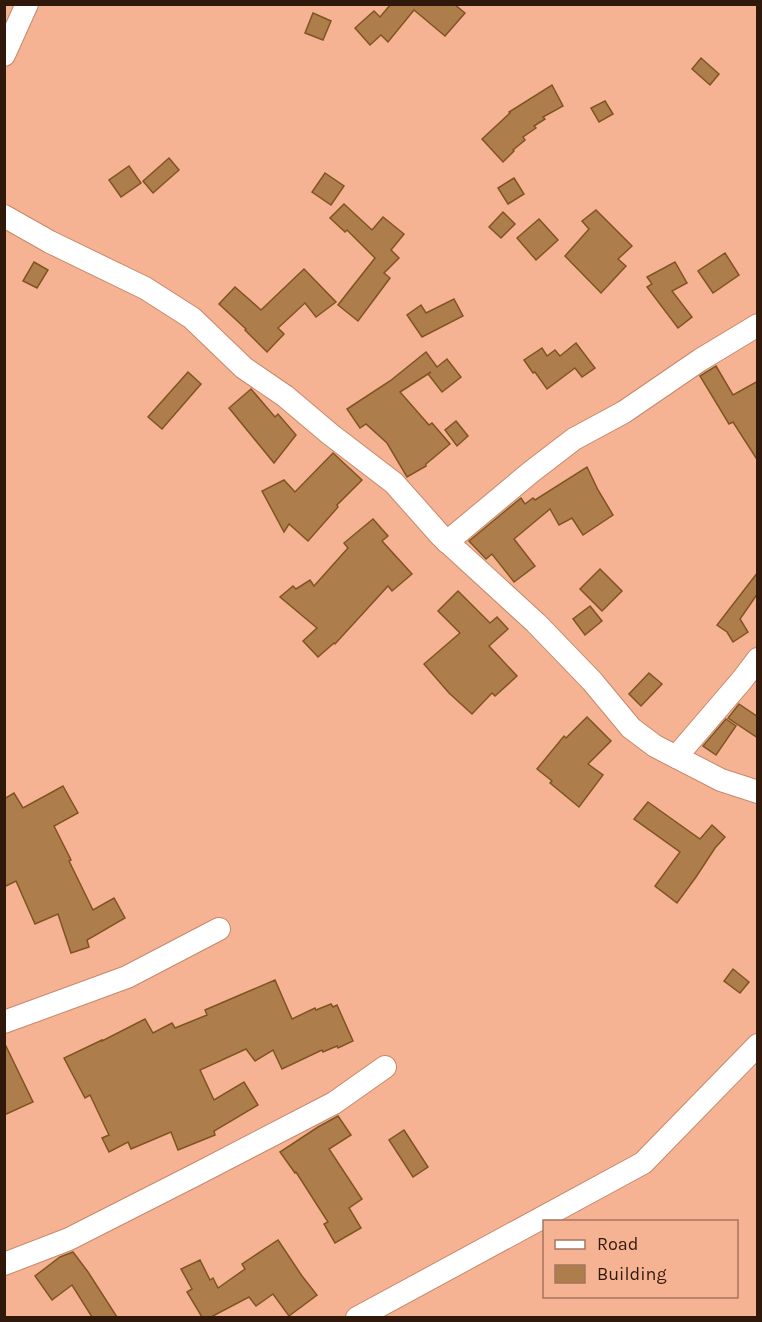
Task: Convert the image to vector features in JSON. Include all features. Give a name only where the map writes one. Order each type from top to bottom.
[{"type":"street","points":[[4,55],[27,4]]},
{"type":"street","points":[[4,216],[50,242],[145,288],[192,318],[244,368],[285,396],[394,483],[447,542],[536,623],[592,681],[631,728],[655,746],[721,780],[758,792]]},
{"type":"street","points":[[447,542],[574,439],[624,412],[758,324]]},
{"type":"street","points":[[676,757],[758,659]]},
{"type":"street","points":[[4,1022],[127,977],[219,929]]},
{"type":"street","points":[[357,1317],[643,1163],[758,1045]]},
{"type":"street","points":[[4,1264],[69,1239],[334,1103],[385,1067]]},
{"type":"building","points":[[391,4],[454,4],[465,13],[445,36],[414,10],[388,42],[381,35],[370,45],[355,28],[374,11],[380,17]]},
{"type":"building","points":[[313,13],[331,21],[323,40],[305,33]]},
{"type":"building","points":[[701,58],[719,74],[710,85],[692,69]]},
{"type":"building","points":[[552,85],[563,106],[543,117],[545,119],[523,137],[525,140],[503,162],[482,139],[509,112]]},
{"type":"building","points":[[605,101],[613,114],[599,122],[591,108]]},
{"type":"building","points":[[169,158],[179,170],[153,193],[143,181]]},
{"type":"building","points":[[129,166],[141,183],[121,197],[109,180]]},
{"type":"building","points":[[325,173],[344,186],[331,205],[312,192]]},
{"type":"building","points":[[514,178],[524,194],[508,204],[498,188]]},
{"type":"building","points":[[344,204],[372,230],[383,217],[404,234],[391,250],[399,258],[384,273],[390,278],[358,321],[338,305],[375,258],[347,230],[345,232],[330,218]]},
{"type":"building","points":[[596,210],[632,246],[618,259],[626,266],[601,293],[565,256],[589,229],[582,221]]},
{"type":"building","points":[[503,212],[515,224],[501,238],[489,227]]},
{"type":"building","points":[[539,219],[558,240],[536,260],[517,238]]},
{"type":"building","points":[[725,253],[739,275],[713,293],[698,271]]},
{"type":"building","points":[[34,262],[48,270],[37,288],[23,281]]},
{"type":"building","points":[[675,262],[687,283],[672,291],[692,317],[678,328],[647,287],[652,284],[647,277]]},
{"type":"building","points":[[304,269],[336,302],[316,317],[305,303],[278,328],[284,334],[267,352],[219,304],[235,287],[261,310]]},
{"type":"building","points":[[454,299],[463,316],[422,337],[407,315],[421,305],[426,313]]},
{"type":"building","points":[[576,343],[595,368],[582,377],[575,368],[547,389],[524,360],[542,348],[547,356],[555,350],[560,356]]},
{"type":"building","points":[[426,352],[437,367],[447,359],[461,377],[442,392],[428,374],[431,372],[400,392],[429,425],[432,423],[450,444],[426,466],[407,477],[387,443],[366,424],[360,428],[347,409],[390,381]]},
{"type":"building","points":[[716,366],[733,395],[758,381],[758,461],[733,422],[729,424],[700,376]]},
{"type":"building","points":[[188,372],[201,384],[162,429],[148,417]]},
{"type":"building","points":[[251,389],[275,417],[278,414],[296,435],[274,463],[229,408]]},
{"type":"building","points":[[456,421],[468,436],[457,446],[445,430]]},
{"type":"building","points":[[333,453],[362,480],[337,505],[338,507],[308,541],[289,524],[284,532],[262,491],[284,480],[295,492]]},
{"type":"building","points":[[587,467],[613,515],[583,535],[572,518],[559,525],[550,509],[514,539],[535,566],[514,582],[492,554],[486,559],[469,541],[521,498],[525,504],[533,498],[535,500]]},
{"type":"building","points":[[373,519],[388,536],[382,541],[412,574],[392,591],[388,586],[335,644],[318,657],[303,641],[317,628],[280,597],[293,586],[296,589],[310,580],[314,586],[348,548],[344,543]]},
{"type":"building","points":[[600,569],[622,591],[602,611],[580,589]]},
{"type":"building","points":[[758,572],[758,593],[740,619],[748,632],[733,642],[727,632],[717,625]]},
{"type":"building","points":[[458,591],[490,623],[497,617],[508,629],[489,646],[517,676],[495,696],[492,693],[472,714],[449,693],[424,664],[460,633],[438,611]]},
{"type":"building","points":[[590,606],[602,621],[585,635],[573,619]]},
{"type":"building","points":[[649,673],[662,684],[641,706],[629,694]]},
{"type":"building","points":[[739,704],[758,717],[758,738],[728,718]]},
{"type":"building","points":[[587,717],[611,741],[588,764],[603,775],[579,807],[537,769],[564,736],[566,738]]},
{"type":"building","points":[[726,719],[736,726],[716,755],[703,746]]},
{"type":"building","points":[[63,786],[78,813],[54,826],[71,860],[69,861],[93,910],[114,898],[125,918],[87,940],[89,947],[71,953],[58,914],[35,924],[16,881],[4,887],[4,799],[14,793],[23,808]]},
{"type":"building","points":[[648,802],[700,839],[712,825],[725,837],[677,903],[655,886],[680,852],[634,819]]},
{"type":"building","points":[[733,969],[749,982],[740,993],[724,981]]},
{"type":"building","points":[[275,980],[292,1019],[315,1008],[316,1010],[331,1004],[333,1007],[337,1005],[353,1041],[338,1048],[337,1046],[323,1052],[322,1050],[282,1069],[273,1050],[255,1061],[246,1049],[200,1070],[214,1100],[244,1082],[258,1105],[214,1131],[215,1135],[178,1150],[171,1132],[131,1149],[128,1142],[109,1152],[102,1138],[109,1135],[90,1095],[85,1098],[64,1058],[145,1019],[153,1033],[172,1023],[175,1028],[207,1015],[205,1010]]},
{"type":"building","points":[[4,1042],[33,1102],[4,1115]]},
{"type":"building","points":[[338,1116],[351,1135],[329,1149],[362,1199],[349,1208],[361,1228],[335,1243],[324,1224],[328,1222],[296,1172],[280,1152]]},
{"type":"building","points":[[404,1130],[428,1167],[413,1177],[389,1140]]},
{"type":"building","points":[[278,1240],[317,1295],[289,1316],[273,1294],[256,1306],[249,1297],[211,1317],[202,1317],[187,1292],[192,1289],[181,1269],[200,1260],[210,1280],[213,1278],[218,1288],[245,1269],[242,1264]]},
{"type":"building","points":[[73,1252],[117,1317],[92,1317],[72,1285],[52,1300],[35,1276],[60,1257]]}]
